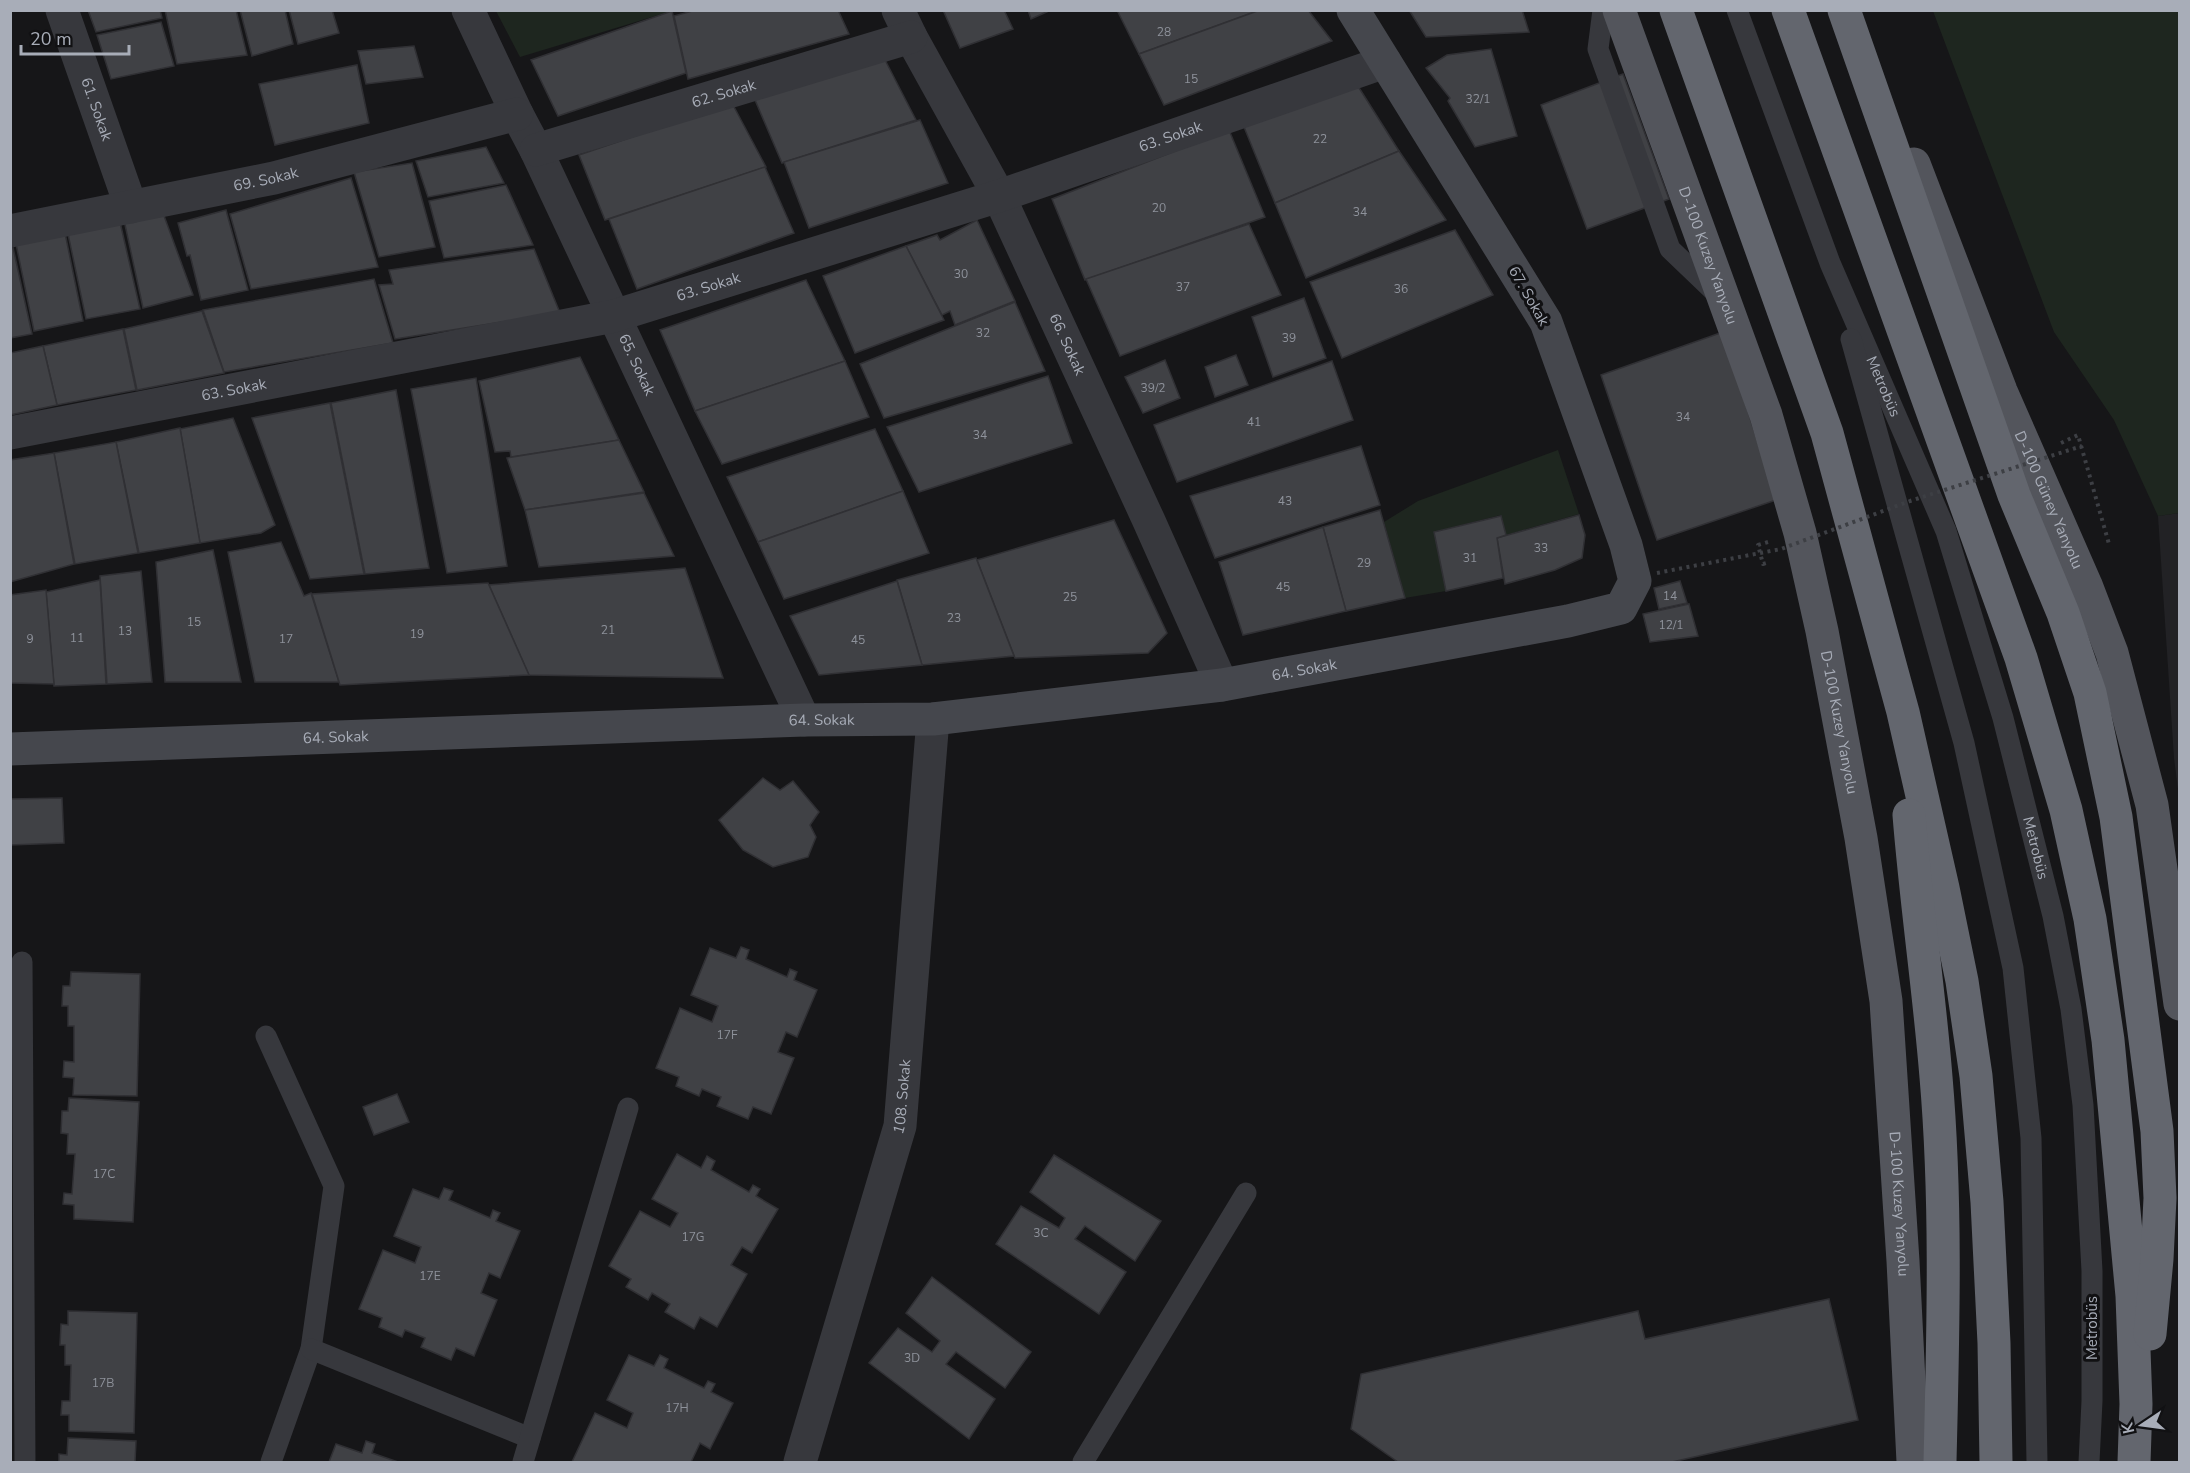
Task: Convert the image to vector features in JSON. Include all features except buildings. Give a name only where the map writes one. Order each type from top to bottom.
[{"type":"highway","points":[[1676,10],[1827,433],[1903,712],[1962,981],[1976,1076],[1987,1202],[1994,1343],[1996,1462]]},
{"type":"highway","points":[[1788,10],[2021,658],[2066,810],[2090,919],[2108,1040],[2132,1296],[2136,1404],[2134,1462]]},
{"type":"highway","points":[[1844,10],[2014,495],[2063,613],[2090,693],[2095,715],[2116,817],[2157,1131],[2160,1198],[2157,1259],[2151,1330],[2136,1404]]},
{"type":"highway","points":[[1903,712],[1906,785],[1917,914],[1936,1078],[1942,1216],[1940,1462]]},
{"type":"main road","name":"D-100 Kuzey Yanyolu","points":[[1619,10],[1766,415],[1800,533],[1822,631],[1861,838],[1886,1001],[1913,1462]]},
{"type":"main road","name":"D-100 Güney Yanyolu","points":[[1856,10],[2001,392],[2086,585],[2112,653],[2152,805],[2180,1004]]},
{"type":"street","name":"61. Sokak","points":[[62,10],[131,207]]},
{"type":"street","name":"65. Sokak","points":[[468,10],[804,720]]},
{"type":"street","name":"67. Sokak","points":[[1353,10],[1546,322],[1631,563],[1635,581],[1622,608]]},
{"type":"street","name":"62. Sokak","points":[[536,150],[904,24]]},
{"type":"street","name":"66. Sokak","points":[[904,24],[999,196],[1149,520],[1222,685]]},
{"type":"street","name":"63. Sokak","points":[[10,433],[614,316],[999,196],[1385,62]]},
{"type":"street","name":"69. Sokak","points":[[10,231],[274,178],[517,114]]},
{"type":"street","name":"64. Sokak","points":[[10,749],[804,720],[933,719],[1222,685],[1568,621],[1622,608]]},
{"type":"street","name":"108. Sokak","points":[[800,1462],[900,1126],[933,719]]},
{"type":"lane","points":[[1603,10],[1598,49],[1670,249],[1725,302]]},
{"type":"lane","name":"Metrobüs","points":[[1737,10],[1830,263],[1946,531],[2003,718],[2053,916],[2071,1009],[2083,1105],[2092,1271],[2092,1401],[2089,1462]]},
{"type":"lane","name":"Metrobüs","points":[[1830,263],[1964,743],[2013,968],[2031,1138],[2037,1462]]},
{"type":"lane","points":[[22,962],[25,1462]]},
{"type":"lane","points":[[266,1036],[334,1186],[311,1350],[271,1462]]},
{"type":"lane","points":[[523,1462],[628,1108]]},
{"type":"lane","points":[[1083,1462],[1246,1193]]},
{"type":"lane","points":[[311,1350],[530,1438]]},
{"type":"path","points":[[2079,441],[2110,549]]},
{"type":"path","points":[[1657,573],[1774,551],[1910,501],[2082,446]]},
{"type":"shaded area","points":[[496,11],[672,11],[520,57]]},
{"type":"shaded area","points":[[1933,11],[2179,11],[2179,513],[2158,516],[2114,420],[2054,332]]},
{"type":"shaded area","points":[[1558,450],[1579,514],[1506,535],[1501,515],[1434,532],[1446,591],[1405,598],[1384,522],[1418,501]]},
{"type":"shaded area","points":[[2179,513],[2179,797],[2174,758],[2158,516]]}]
